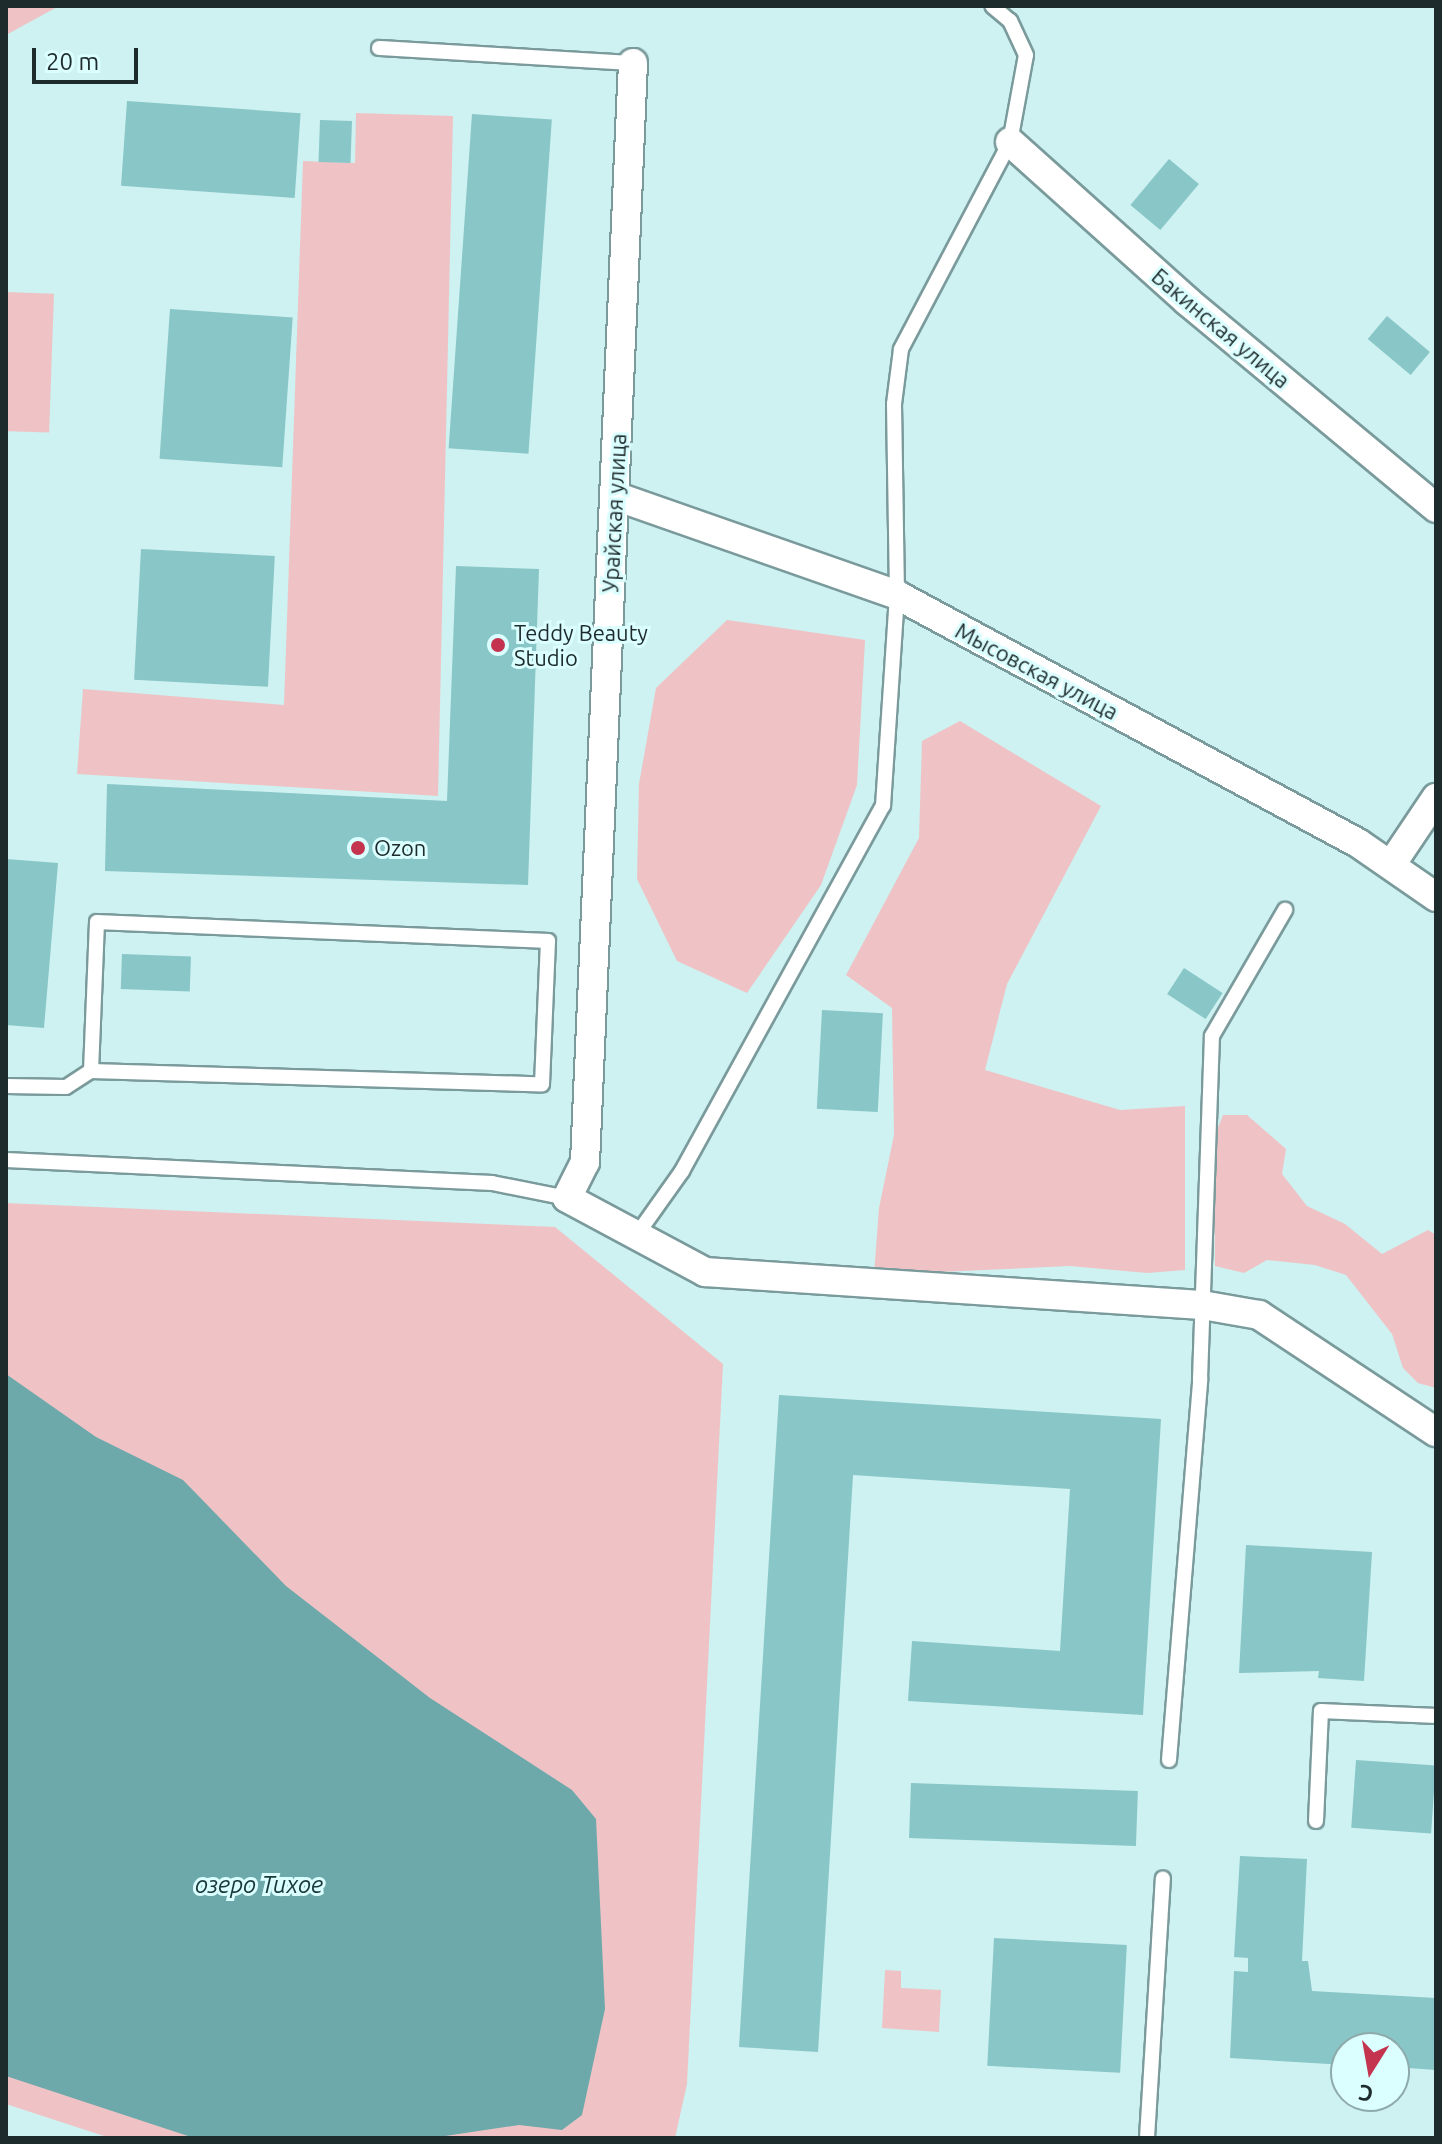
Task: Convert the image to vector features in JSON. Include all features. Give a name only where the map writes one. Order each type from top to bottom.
[{"type":"street","name":"Урайская улица","points":[[567,1198],[585,1162],[633,63]]},
{"type":"street","name":"Бакинская улица","points":[[1010,142],[1187,301],[1436,508]]},
{"type":"street","name":"Мысовская улица","points":[[615,496],[897,595],[1391,865],[1436,897]]},
{"type":"street","points":[[1391,865],[1436,798]]},
{"type":"street","points":[[567,1198],[638,1233],[705,1272],[1202,1305],[1259,1315],[1436,1432]]},
{"type":"lane","points":[[638,1233],[682,1171],[883,806],[897,595],[894,404],[901,349],[1010,142],[1026,55],[1010,21],[992,6]]},
{"type":"lane","points":[[379,48],[633,63]]},
{"type":"lane","points":[[1169,1760],[1202,1305],[1212,1036],[1285,910]]},
{"type":"lane","points":[[6,1086],[66,1087],[91,1071],[542,1084],[548,941],[97,922],[91,1071]]},
{"type":"lane","points":[[6,1160],[492,1183],[567,1198]]},
{"type":"lane","points":[[1316,1821],[1321,1711],[1436,1716]]},
{"type":"lane","points":[[1147,2138],[1163,1878]]},
{"type":"shaded area","points":[[6,6],[59,6],[6,35]]},
{"type":"shaded area","points":[[356,113],[453,116],[438,796],[77,774],[83,689],[284,705],[303,161],[355,163]]},
{"type":"shaded area","points":[[6,292],[54,294],[49,433],[6,431]]},
{"type":"shaded area","points":[[727,620],[865,640],[857,785],[821,885],[747,993],[677,961],[637,879],[639,784],[656,688]]},
{"type":"shaded area","points":[[960,721],[1101,806],[1007,984],[985,1070],[1120,1110],[1185,1106],[1185,1270],[1147,1273],[1070,1266],[874,1275],[879,1208],[894,1135],[892,1008],[846,975],[919,838],[922,741]]},
{"type":"shaded area","points":[[1223,1115],[1247,1115],[1286,1149],[1282,1174],[1307,1206],[1345,1224],[1382,1254],[1428,1230],[1436,1235],[1436,1388],[1418,1383],[1403,1368],[1392,1334],[1346,1275],[1315,1265],[1267,1260],[1244,1273],[1215,1266],[1214,1138]]},
{"type":"shaded area","points":[[6,1203],[555,1227],[723,1364],[687,2084],[675,2138],[110,2138],[6,2104]]},
{"type":"shaded area","points":[[885,1970],[901,1971],[901,1988],[941,1990],[939,2032],[882,2028]]},
{"type":"water","name":"озеро Тихое","points":[[6,1374],[96,1437],[183,1480],[286,1586],[430,1698],[572,1790],[596,1819],[605,2009],[582,2115],[562,2130],[519,2125],[432,2138],[194,2138],[6,2076]]},
{"type":"building","points":[[127,101],[301,113],[295,198],[121,186]]},
{"type":"building","points":[[472,114],[552,120],[528,454],[449,448]]},
{"type":"building","points":[[320,120],[352,121],[351,163],[319,162]]},
{"type":"building","points":[[1169,159],[1199,184],[1160,230],[1130,205]]},
{"type":"building","points":[[170,309],[293,318],[282,467],[160,459]]},
{"type":"building","points":[[1387,316],[1430,352],[1411,375],[1368,339]]},
{"type":"building","points":[[141,549],[275,556],[268,687],[134,680]]},
{"type":"building","points":[[456,566],[539,569],[528,885],[105,871],[107,784],[447,801]]},
{"type":"building","points":[[6,859],[58,863],[44,1028],[6,1025]]},
{"type":"building","points":[[122,954],[191,956],[190,991],[121,989]]},
{"type":"building","points":[[1184,968],[1223,993],[1206,1019],[1167,994]]},
{"type":"building","points":[[822,1010],[883,1013],[878,1112],[817,1109]]},
{"type":"building","points":[[779,1395],[1161,1419],[1143,1715],[908,1701],[912,1641],[1060,1651],[1070,1489],[853,1475],[818,2052],[739,2047]]},
{"type":"building","points":[[1246,1545],[1372,1552],[1364,1681],[1318,1678],[1319,1671],[1239,1673]]},
{"type":"building","points":[[1356,1760],[1436,1766],[1431,1833],[1351,1828]]},
{"type":"building","points":[[911,1783],[1138,1791],[1136,1846],[909,1838]]},
{"type":"building","points":[[1240,1856],[1307,1859],[1302,1961],[1308,1961],[1312,1991],[1436,1998],[1436,2070],[1410,2068],[1410,2032],[1330,2032],[1330,2064],[1230,2058],[1234,1971],[1248,1972],[1248,1958],[1234,1957]]},
{"type":"building","points":[[994,1938],[1127,1945],[1120,2073],[987,2066]]},
{"type":"place","name":"Teddy Beauty Studio","points":[[498,645]]},
{"type":"place","name":"Ozon","points":[[358,848]]}]
